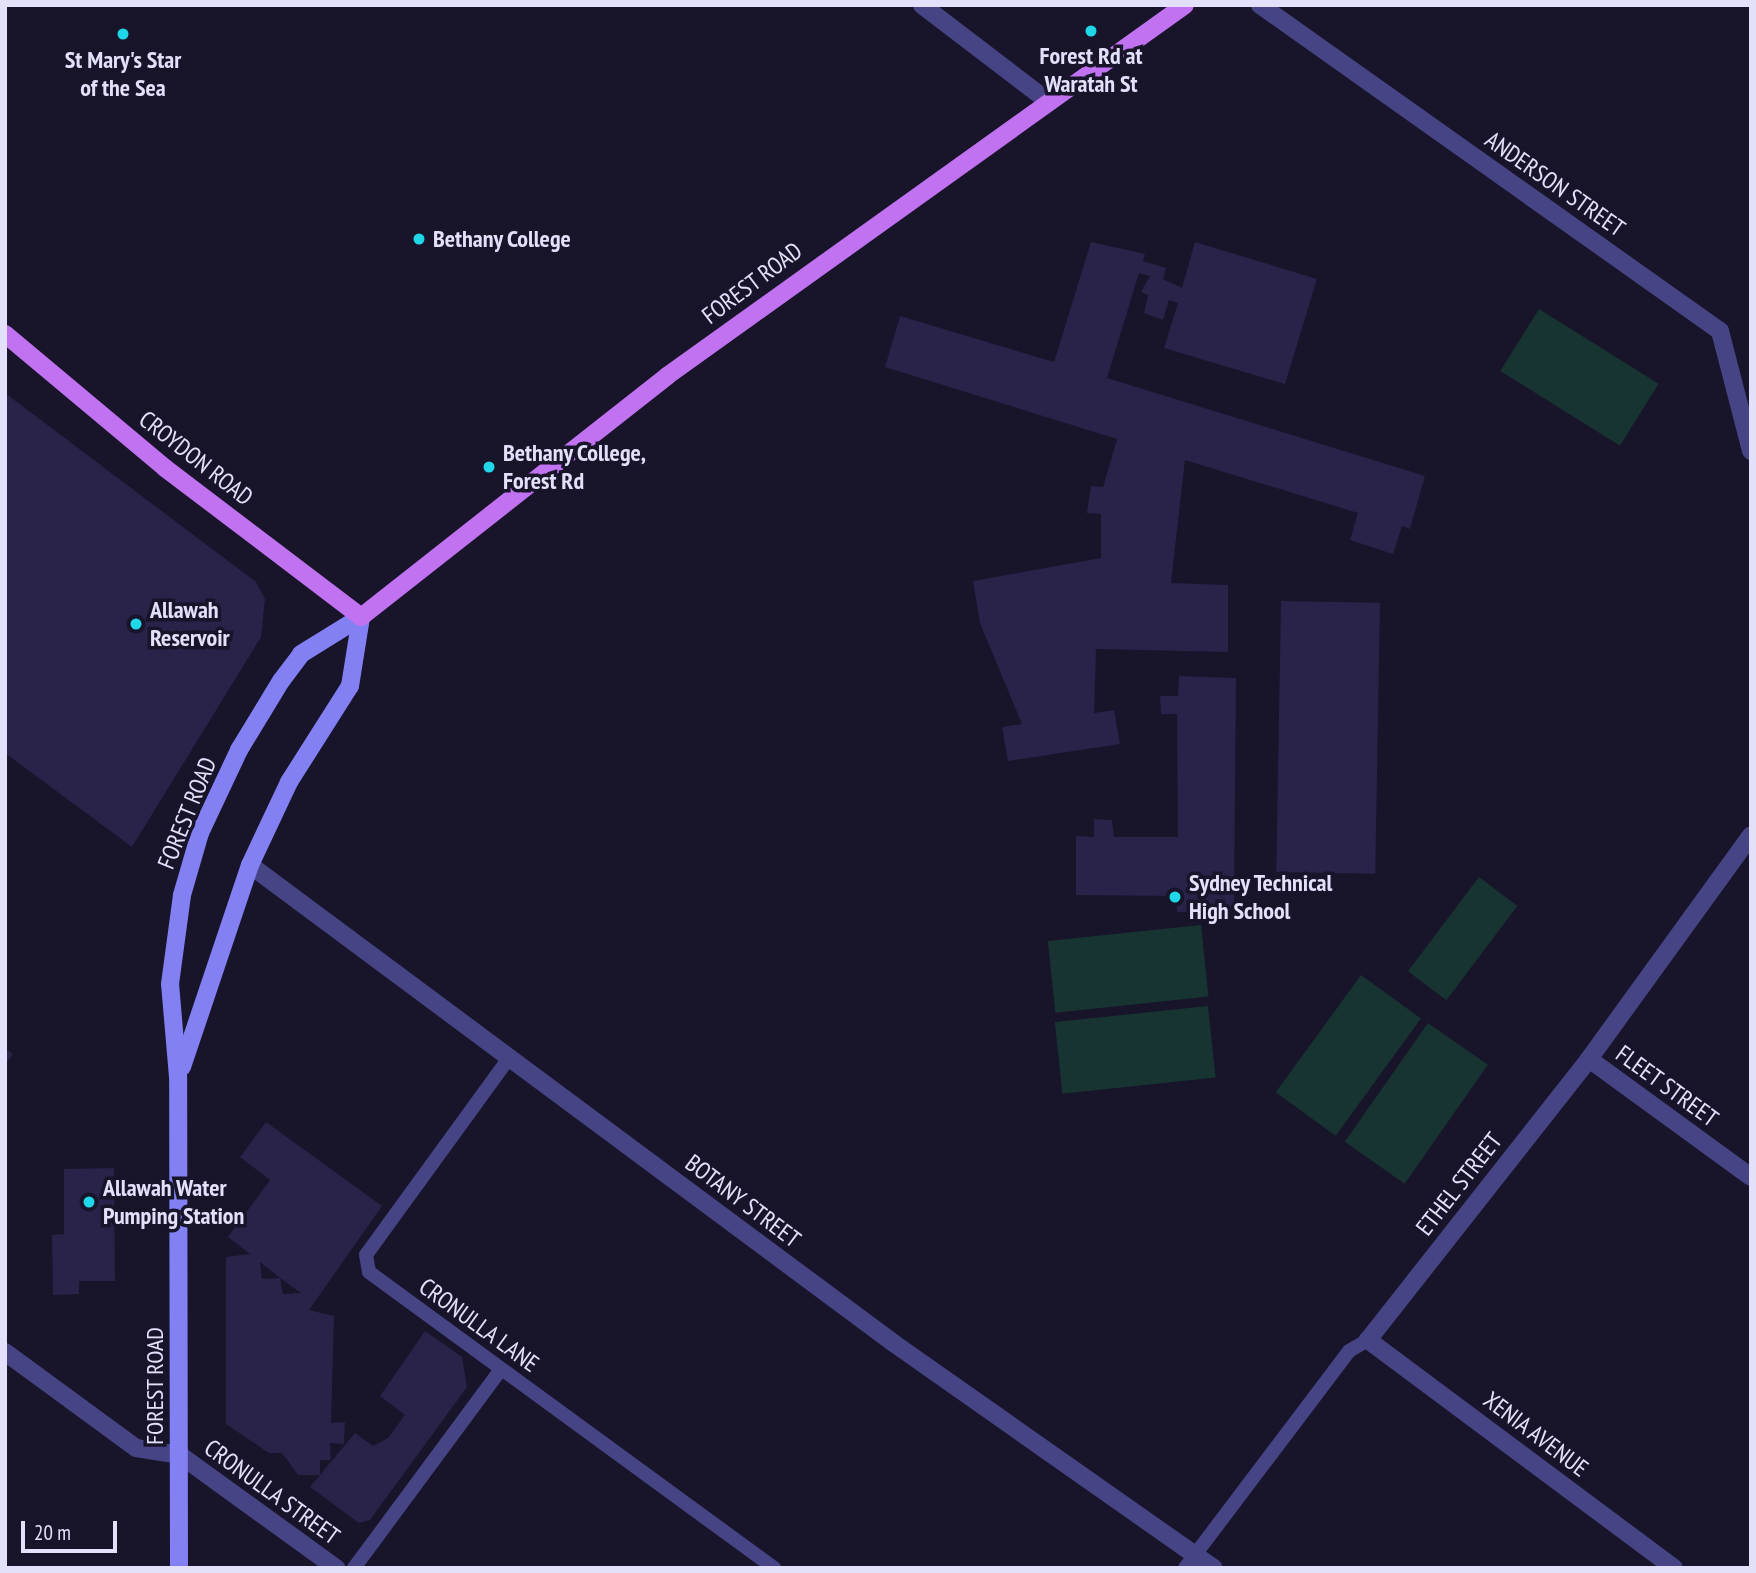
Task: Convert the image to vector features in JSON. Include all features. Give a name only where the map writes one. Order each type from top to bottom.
[{"type":"main road","name":"FOREST ROAD","points":[[179,1568],[178,1077],[170,984],[182,895],[200,834],[239,750],[301,654],[361,617],[678,368],[1185,5]]},
{"type":"main road","name":"CROYDON ROAD","points":[[5,334],[165,468],[361,617]]},
{"type":"main road","name":"FOREST ROAD","points":[[178,1077],[250,865],[289,782],[350,686],[361,617]]},
{"type":"street","points":[[922,5],[1049,102]]},
{"type":"street","name":"ANDERSON STREET","points":[[1260,5],[1720,331],[1751,451]]},
{"type":"street","name":"ETHEL STREET","points":[[1368,1340],[1588,1059],[1751,835]]},
{"type":"street","name":"BOTANY STREET","points":[[250,865],[1190,1561],[1214,1568]]},
{"type":"street","name":"FLEET STREET","points":[[1588,1059],[1751,1177]]},
{"type":"street","name":"XENIA AVENUE","points":[[1368,1340],[1674,1568]]},
{"type":"street","points":[[5,1352],[136,1448],[180,1455]]},
{"type":"street","name":"CRONULLA STREET","points":[[180,1455],[336,1568]]},
{"type":"lane","name":"CRONULLA LANE","points":[[509,1058],[366,1255],[369,1272],[774,1568]]},
{"type":"lane","name":"ETHEL STREET","points":[[1190,1561],[1349,1351],[1368,1340]]},
{"type":"lane","points":[[354,1568],[501,1369]]},
{"type":"green space","points":[[1539,309],[1659,384],[1620,446],[1500,371]]},
{"type":"green space","points":[[1479,877],[1517,906],[1446,1000],[1408,971]]},
{"type":"green space","points":[[1201,925],[1209,997],[1055,1013],[1048,941]]},
{"type":"green space","points":[[1361,975],[1421,1018],[1336,1136],[1276,1092]]},
{"type":"green space","points":[[1208,1006],[1216,1078],[1062,1094],[1055,1022]]},
{"type":"green space","points":[[1428,1023],[1488,1065],[1405,1184],[1345,1142]]},
{"type":"building","points":[[1091,242],[1145,254],[1143,261],[1166,268],[1163,279],[1182,288],[1195,242],[1317,279],[1285,384],[1164,348],[1178,303],[1169,300],[1163,320],[1144,313],[1148,295],[1141,292],[1150,276],[1139,273],[1107,378],[1425,476],[1410,529],[1402,526],[1393,554],[1350,540],[1358,513],[1185,460],[1171,583],[1228,585],[1228,652],[1096,649],[1094,713],[1114,710],[1120,744],[1008,761],[1002,727],[1022,724],[980,623],[973,581],[1101,558],[1101,514],[1087,513],[1091,486],[1103,487],[1117,439],[885,367],[900,316],[1054,362]]},
{"type":"building","name":"Allawah Reservoir","points":[[5,393],[256,582],[265,599],[261,637],[132,847],[5,753]]},
{"type":"building","points":[[1281,601],[1380,603],[1375,874],[1276,872]]},
{"type":"building","points":[[1179,676],[1236,678],[1234,911],[1177,912],[1176,896],[1076,895],[1076,836],[1094,837],[1094,819],[1112,820],[1114,837],[1178,837],[1177,714],[1161,714],[1160,696],[1178,696]]},
{"type":"building","points":[[5,1048],[13,1054],[5,1065]]},
{"type":"building","points":[[266,1122],[382,1206],[309,1310],[334,1316],[331,1423],[345,1422],[344,1444],[330,1443],[331,1460],[320,1460],[320,1475],[298,1475],[282,1453],[269,1453],[226,1424],[226,1257],[250,1254],[228,1237],[270,1180],[240,1157]],"holes":[[[260,1262],[280,1278],[262,1279]],[[280,1278],[301,1293],[283,1294]]]},
{"type":"building","name":"Allawah Water Pumping Station","points":[[114,1168],[115,1281],[79,1281],[79,1294],[53,1295],[52,1235],[64,1234],[64,1169]]},
{"type":"building","points":[[425,1331],[462,1357],[467,1387],[370,1520],[359,1523],[310,1487],[355,1433],[373,1446],[388,1438],[405,1415],[380,1396]]},
{"type":"place","name":"Forest Rd at Waratah St","points":[[1091,31]]},
{"type":"place","name":"St Mary's Star of the Sea","points":[[123,34]]},
{"type":"place","name":"Bethany College","points":[[419,239]]},
{"type":"place","name":"Bethany College, Forest Rd","points":[[489,467]]},
{"type":"place","name":"Allawah Reservoir","points":[[136,624]]},
{"type":"place","name":"Sydney Technical High School","points":[[1175,897]]},
{"type":"place","name":"Allawah Water Pumping Station","points":[[89,1202]]}]
